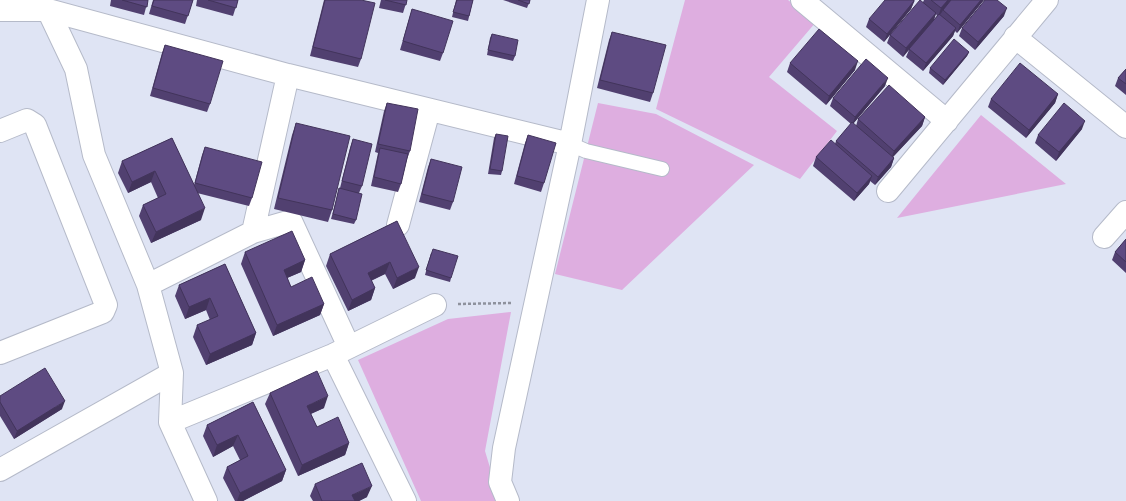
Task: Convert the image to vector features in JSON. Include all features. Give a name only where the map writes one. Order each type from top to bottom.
[{"type":"street","points":[[508,501],[500,482],[504,448],[534,303],[570,144],[598,0]]},
{"type":"street","points":[[802,0],[947,121]]},
{"type":"street","points":[[888,191],[1015,37],[1040,2]]},
{"type":"street","points":[[0,10],[48,10],[288,75],[570,144]]},
{"type":"street","points":[[48,10],[76,69],[94,155],[148,285],[172,373],[170,422],[206,501]]},
{"type":"street","points":[[1015,37],[1126,127]]},
{"type":"street","points":[[252,232],[288,75]]},
{"type":"street","points":[[398,225],[429,110]]},
{"type":"street","points":[[0,132],[27,120],[35,125],[106,305],[103,312],[0,353]]},
{"type":"street","points":[[1104,237],[1126,212]]},
{"type":"street","points":[[148,285],[252,232],[291,221],[341,351],[405,501]]},
{"type":"street","points":[[170,422],[341,351],[435,305]]},
{"type":"street","points":[[0,470],[172,373]]},
{"type":"lane","points":[[570,144],[586,151],[662,169]]},
{"type":"path","points":[[435,305],[534,303]]},
{"type":"shaded area","points":[[685,0],[788,0],[816,22],[769,77],[837,131],[800,179],[656,109]]},
{"type":"shaded area","points":[[598,103],[656,114],[754,165],[622,290],[555,274]]},
{"type":"shaded area","points":[[981,115],[1066,184],[897,218]]},
{"type":"shaded area","points":[[511,312],[485,451],[500,501],[421,501],[358,360],[448,319]]},
{"type":"building","points":[[122,0],[148,0],[147,7]]},
{"type":"building","points":[[154,0],[193,0],[188,16],[152,6]]},
{"type":"building","points":[[208,0],[238,0],[236,8]]},
{"type":"building","points":[[325,0],[361,0],[375,3],[361,59],[313,47]]},
{"type":"building","points":[[385,0],[407,0],[406,5]]},
{"type":"building","points":[[457,0],[473,0],[469,16],[453,12]]},
{"type":"building","points":[[518,0],[530,0],[529,4]]},
{"type":"building","points":[[885,0],[914,1],[887,34],[869,19]]},
{"type":"building","points":[[920,0],[936,13],[906,48],[890,35]]},
{"type":"building","points":[[931,0],[948,0],[941,8]]},
{"type":"building","points":[[951,0],[981,0],[960,25],[943,10]]},
{"type":"building","points":[[985,0],[997,0],[1007,8],[978,42],[962,28]]},
{"type":"building","points":[[412,9],[453,21],[443,53],[403,41]]},
{"type":"building","points":[[939,14],[956,28],[926,63],[909,49]]},
{"type":"building","points":[[819,29],[858,61],[829,96],[790,63]]},
{"type":"building","points":[[612,32],[666,45],[653,93],[600,80]]},
{"type":"building","points":[[492,34],[518,40],[515,56],[488,50]]},
{"type":"building","points":[[954,39],[969,52],[945,80],[930,68]]},
{"type":"building","points":[[165,45],[223,61],[210,104],[153,88]]},
{"type":"building","points":[[866,59],[888,78],[855,117],[833,98]]},
{"type":"building","points":[[1020,63],[1058,94],[1029,130],[991,99]]},
{"type":"building","points":[[1126,69],[1126,84],[1118,78]]},
{"type":"building","points":[[889,85],[925,117],[894,151],[858,119]]},
{"type":"building","points":[[387,103],[418,109],[410,151],[378,144]]},
{"type":"building","points":[[1064,103],[1085,121],[1059,152],[1038,135]]},
{"type":"building","points":[[852,122],[894,158],[878,177],[836,141]]},
{"type":"building","points":[[296,123],[350,136],[332,210],[278,198]]},
{"type":"building","points":[[496,134],[508,136],[502,171],[490,169]]},
{"type":"building","points":[[528,135],[556,143],[544,183],[517,176]]},
{"type":"building","points":[[172,138],[205,208],[156,232],[143,205],[166,194],[155,171],[132,182],[122,161]]},
{"type":"building","points":[[353,139],[372,144],[362,186],[342,181]]},
{"type":"building","points":[[831,140],[872,176],[857,193],[816,157]]},
{"type":"building","points":[[205,147],[262,162],[252,198],[195,183]]},
{"type":"building","points":[[380,148],[408,154],[401,184],[374,177]]},
{"type":"building","points":[[431,159],[462,167],[453,202],[422,194]]},
{"type":"building","points":[[339,188],[362,194],[356,220],[333,214]]},
{"type":"building","points":[[397,221],[419,267],[397,278],[390,262],[368,273],[375,288],[352,300],[330,254]]},
{"type":"building","points":[[292,231],[305,260],[284,270],[291,287],[312,277],[324,304],[277,325],[245,252]]},
{"type":"building","points":[[1126,239],[1126,262],[1115,252]]},
{"type":"building","points":[[433,249],[458,256],[451,278],[426,270]]},
{"type":"building","points":[[225,264],[256,333],[210,354],[197,325],[218,316],[210,298],[189,307],[179,285]]},
{"type":"building","points":[[45,368],[65,401],[17,431],[0,402],[0,396]]},
{"type":"building","points":[[317,371],[328,396],[307,406],[317,427],[338,417],[349,443],[302,465],[270,393]]},
{"type":"building","points":[[253,402],[286,470],[240,493],[227,467],[248,456],[238,435],[217,445],[207,425]]},
{"type":"building","points":[[362,463],[372,486],[352,495],[355,501],[322,501],[315,484]]}]
